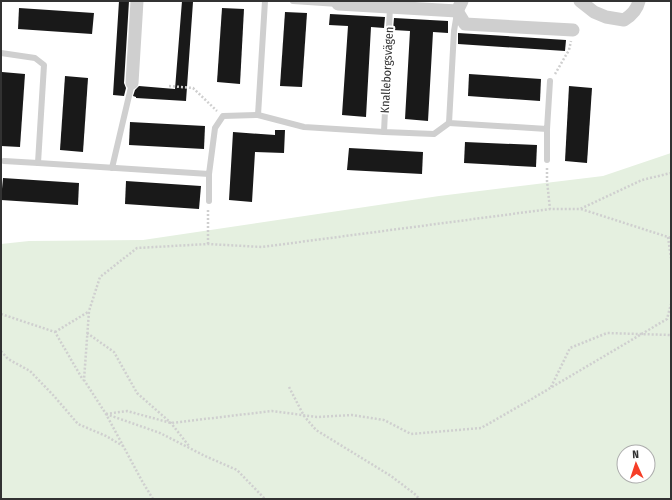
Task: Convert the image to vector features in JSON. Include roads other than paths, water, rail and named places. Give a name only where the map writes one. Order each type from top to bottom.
[{"type":"street","points":[[132,84],[137,1]]},
{"type":"street","points":[[580,1],[594,12],[606,17],[624,20],[634,13],[639,1]]},
{"type":"street","points":[[338,4],[390,7],[459,6],[465,24],[573,30]]},
{"type":"lane","points":[[258,115],[264,1]]},
{"type":"lane","points":[[293,1],[338,4]]},
{"type":"lane","points":[[449,123],[454,31],[459,6]]},
{"type":"lane","name":"Knalleborgsvägen","points":[[384,132],[390,7]]},
{"type":"lane","points":[[1,53],[35,58],[44,65],[38,163]]},
{"type":"lane","points":[[547,160],[550,81]]},
{"type":"lane","points":[[112,168],[132,84]]},
{"type":"lane","points":[[209,201],[209,174],[215,128],[223,116],[258,115],[304,127],[384,132],[434,134],[449,123],[547,129]]},
{"type":"lane","points":[[4,161],[209,174]]}]
